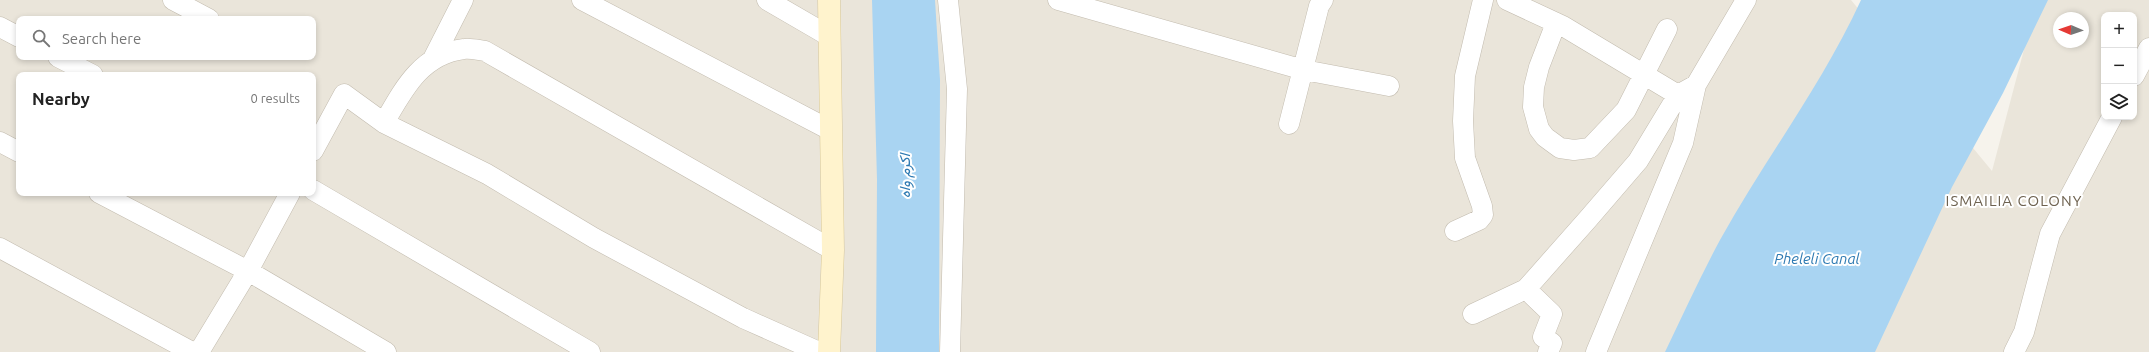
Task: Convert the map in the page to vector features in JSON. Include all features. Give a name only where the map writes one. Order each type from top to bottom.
[{"type":"street","points":[[173,0],[203,16]]},
{"type":"street","points":[[384,123],[407,83],[434,58],[463,0]]},
{"type":"street","points":[[582,0],[830,130]]},
{"type":"street","points":[[767,0],[829,36]]},
{"type":"street","points":[[829,0],[833,250],[829,352]]},
{"type":"street","points":[[948,0],[957,89],[950,352]]},
{"type":"street","points":[[1058,0],[1304,70],[1389,86]]},
{"type":"street","points":[[1289,124],[1304,70],[1319,6],[1323,0]]},
{"type":"street","points":[[1455,231],[1479,220],[1483,215],[1482,206],[1465,158],[1463,121],[1465,76],[1483,0]]},
{"type":"street","points":[[1507,0],[1556,23],[1678,95]]},
{"type":"street","points":[[1596,352],[1683,143],[1696,85],[1746,0]]},
{"type":"street","points":[[1556,23],[1539,67],[1534,87],[1533,107],[1538,129],[1545,137],[1560,148],[1574,150],[1590,148],[1626,110],[1667,29]]},
{"type":"street","points":[[0,27],[16,35]]},
{"type":"street","points":[[2137,70],[2149,48]]},
{"type":"street","points":[[434,58],[464,49],[485,51],[833,250]]},
{"type":"street","points":[[64,60],[87,72]]},
{"type":"street","points":[[1473,314],[1526,289],[1638,161],[1678,95],[1696,85]]},
{"type":"street","points":[[316,145],[344,94],[384,123],[487,174],[594,238],[743,318],[819,352]]},
{"type":"street","points":[[2014,352],[2024,332],[2050,234],[2110,120]]},
{"type":"street","points":[[0,142],[16,150]]},
{"type":"street","points":[[316,192],[590,352]]},
{"type":"street","points":[[105,196],[248,271],[386,352]]},
{"type":"street","points":[[199,352],[248,271],[288,196]]},
{"type":"street","points":[[0,248],[192,352]]},
{"type":"street","points":[[1526,289],[1552,314],[1543,337],[1552,344],[1548,352]]},
{"type":"shaded area","points":[[0,0],[1851,0],[1992,171],[2037,0],[2149,0],[2149,352],[0,352]]},
{"type":"water","name":"اکرم واہ","points":[[872,0],[935,0],[940,80],[939,352],[876,352],[877,180]]},
{"type":"water","name":"Pheleli Canal","points":[[1861,0],[2048,0],[2003,93],[1952,187],[1875,352],[1665,352],[1720,240],[1829,62]]},
{"type":"district","name":"ISMAILIA COLONY","points":[[2014,201]]}]
